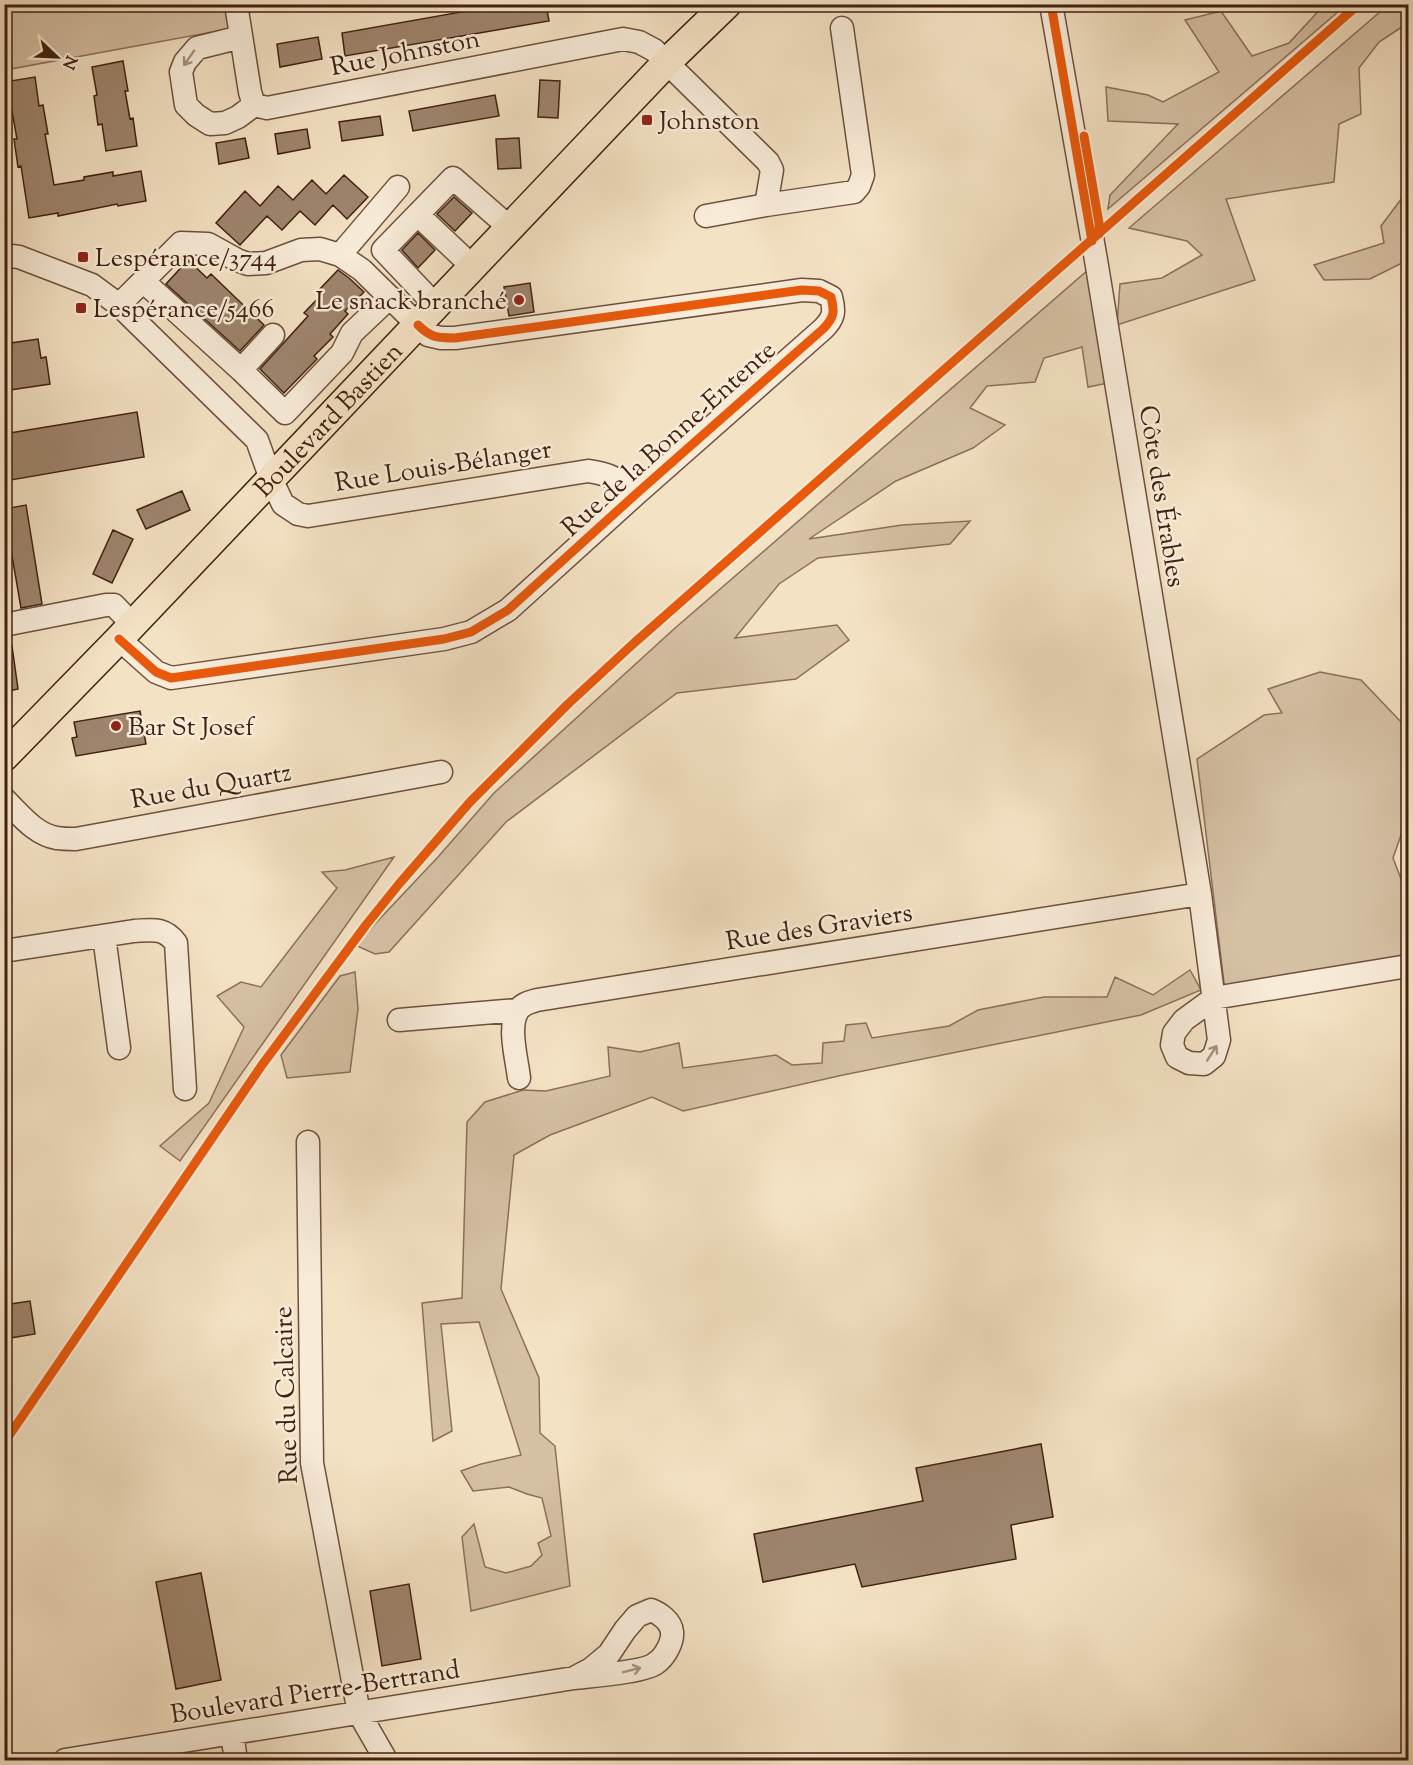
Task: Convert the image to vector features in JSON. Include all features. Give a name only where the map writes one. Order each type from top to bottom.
[{"type":"main road","name":"Boulevard Bastien","points":[[4,757],[126,632],[667,62],[727,4]]},
{"type":"street","points":[[236,4],[254,105],[225,123],[210,123],[196,115],[186,105],[181,72],[185,62],[197,48],[241,37]]},
{"type":"street","name":"Côte des Érables","points":[[1051,4],[1200,894],[1214,998],[1408,966]]},
{"type":"street","points":[[706,216],[854,192],[860,186],[863,176],[842,28]]},
{"type":"street","name":"Rue Johnston","points":[[254,105],[267,108],[623,39],[639,42],[654,50],[667,62],[768,162],[772,170],[766,205]]},
{"type":"street","points":[[428,315],[384,250],[453,178],[510,228]]},
{"type":"street","points":[[340,255],[398,187]]},
{"type":"street","points":[[418,214],[473,267]]},
{"type":"street","points":[[119,305],[181,243],[208,244],[248,264],[266,263],[301,250],[320,249],[340,255],[362,270],[390,297],[428,315]]},
{"type":"street","name":"Rue Louis-Bélanger","points":[[4,255],[19,257],[92,285],[119,305],[257,440],[283,504],[297,514],[308,516],[588,471],[605,473],[620,480],[636,494]]},
{"type":"street","points":[[143,281],[285,413],[342,353],[352,333],[390,297]]},
{"type":"street","name":"Rue de la Bonne-Entente","points":[[4,624],[114,605],[126,632],[156,672],[171,678],[444,639],[471,632],[508,610],[828,324],[832,320],[834,308],[831,297],[819,291],[802,290],[455,338],[428,335],[428,315]]},
{"type":"street","points":[[241,370],[273,335]]},
{"type":"street","name":"Rue du Quartz","points":[[4,799],[37,830],[49,836],[76,839],[441,772]]},
{"type":"street","name":"Rue des Graviers","points":[[399,1020],[517,1010],[537,1000],[1200,894]]},
{"type":"street","points":[[4,951],[155,930],[168,933],[177,943],[185,1089]]},
{"type":"street","points":[[104,936],[119,1048]]},
{"type":"street","points":[[517,1010],[513,1032],[519,1078]]},
{"type":"street","name":"Rue du Calcaire","points":[[308,1142],[312,1463],[359,1713],[386,1761]]},
{"type":"street","name":"Boulevard Pierre-Bertrand","points":[[65,1761],[130,1755],[232,1734],[574,1678]]},
{"type":"street","points":[[232,1734],[236,1761]]},
{"type":"shaded area","points":[[1325,4],[1346,5],[1108,209],[1110,195],[1178,124],[1108,121],[1106,87],[1148,95],[1163,102],[1219,72],[1185,20],[1221,11],[1252,56],[1289,43]]},
{"type":"shaded area","points":[[4,5],[236,5],[240,27],[5,70]]},
{"type":"shaded area","points":[[1388,5],[1408,5],[1408,23],[1379,42],[1359,68],[1361,114],[1339,124],[1334,182],[1226,199],[1255,280],[1117,325],[1120,284],[1162,278],[1202,255],[1187,241],[1129,228]]},
{"type":"shaded area","points":[[1408,190],[1408,260],[1370,279],[1324,280],[1314,265],[1384,243],[1381,226]]},
{"type":"shaded area","points":[[1088,270],[1108,383],[1088,387],[1082,347],[1044,358],[1035,382],[987,386],[970,408],[1005,425],[973,448],[896,481],[809,539],[902,525],[970,521],[950,544],[818,558],[779,584],[735,638],[837,625],[849,640],[796,679],[677,693],[506,822],[389,952],[375,954],[355,945],[438,857],[494,793],[674,629]]},
{"type":"shaded area","points":[[1320,672],[1361,680],[1404,725],[1408,744],[1408,815],[1393,858],[1408,897],[1408,966],[1225,991],[1197,759],[1264,715],[1282,713],[1268,689]]},
{"type":"shaded area","points":[[394,857],[180,1161],[160,1146],[209,1103],[244,1027],[217,996],[241,982],[261,987],[337,888],[322,872],[345,870]]},
{"type":"shaded area","points":[[1190,970],[1201,990],[1141,1015],[843,1075],[683,1111],[652,1097],[550,1135],[514,1155],[501,1289],[539,1378],[540,1433],[555,1446],[570,1586],[471,1611],[462,1537],[474,1524],[485,1567],[506,1573],[531,1566],[542,1555],[538,1543],[551,1536],[542,1498],[509,1487],[473,1491],[461,1471],[521,1455],[479,1322],[441,1324],[452,1431],[433,1441],[422,1303],[462,1298],[467,1122],[485,1102],[523,1090],[546,1091],[610,1076],[608,1047],[640,1052],[679,1043],[683,1068],[776,1055],[792,1065],[822,1063],[823,1043],[844,1041],[846,1025],[866,1023],[872,1038],[949,1026],[978,1010],[1044,997],[1107,997],[1115,977],[1153,995]]},
{"type":"shaded area","points":[[355,972],[358,1009],[350,1072],[287,1078],[281,1055],[340,976]]},
{"type":"building","points":[[518,4],[546,4],[549,21],[345,56],[342,33]]},
{"type":"building","points":[[318,37],[322,59],[280,67],[277,44]]},
{"type":"building","points":[[123,61],[128,91],[125,91],[130,119],[133,118],[137,146],[106,151],[102,124],[98,125],[94,96],[97,95],[92,67]]},
{"type":"building","points":[[35,77],[39,106],[43,105],[48,134],[45,134],[54,185],[113,172],[113,176],[141,171],[146,201],[118,206],[117,204],[58,216],[58,213],[29,218],[21,166],[18,167],[14,139],[17,139],[12,111],[9,112],[4,82]]},
{"type":"building","points":[[540,80],[560,81],[558,118],[538,117]]},
{"type":"building","points":[[495,95],[499,116],[413,131],[409,111]]},
{"type":"building","points":[[380,116],[383,135],[342,141],[339,122]]},
{"type":"building","points":[[307,129],[310,148],[278,154],[275,134]]},
{"type":"building","points":[[245,138],[249,158],[219,164],[216,143]]},
{"type":"building","points":[[519,138],[521,168],[498,169],[496,139]]},
{"type":"building","points":[[344,175],[368,197],[347,219],[333,205],[315,225],[300,211],[282,230],[267,216],[240,245],[216,223],[245,191],[260,206],[278,186],[293,200],[312,180],[326,194]]},
{"type":"building","points":[[454,197],[472,213],[455,231],[437,214]]},
{"type":"building","points":[[418,233],[435,250],[418,268],[402,250]]},
{"type":"building","points":[[188,260],[207,278],[211,274],[264,325],[240,351],[166,284]]},
{"type":"building","points":[[338,270],[364,292],[345,311],[348,314],[330,334],[333,337],[314,356],[317,359],[284,393],[260,369],[308,316],[304,313],[323,293],[319,290]]},
{"type":"building","points":[[530,283],[534,312],[509,316],[504,287]]},
{"type":"building","points":[[38,339],[41,358],[46,357],[50,384],[4,391],[4,344]]},
{"type":"building","points":[[137,412],[144,457],[11,480],[8,460],[4,461],[4,434]]},
{"type":"building","points":[[182,491],[190,510],[146,529],[137,510]]},
{"type":"building","points":[[26,505],[42,604],[21,608],[4,509]]},
{"type":"building","points":[[113,530],[133,539],[112,583],[93,574]]},
{"type":"building","points":[[12,646],[18,689],[4,692],[4,647]]},
{"type":"building","points":[[140,711],[146,744],[76,756],[72,738],[77,737],[74,722]]},
{"type":"building","points":[[30,1301],[35,1334],[4,1339],[4,1305]]},
{"type":"building","points":[[1041,1444],[1053,1517],[1011,1525],[1016,1559],[862,1587],[855,1564],[763,1582],[754,1534],[923,1501],[916,1468]]},
{"type":"building","points":[[201,1573],[221,1680],[176,1689],[156,1582]]},
{"type":"building","points":[[409,1584],[421,1659],[382,1666],[370,1591]]},
{"type":"cycle path","points":[[1051,4],[1092,241]]},
{"type":"cycle path","points":[[4,1443],[262,1065],[366,925],[470,802],[568,704],[633,644],[1359,4]]},
{"type":"cycle path","points":[[1084,136],[1099,234]]},
{"type":"cycle path","points":[[119,639],[156,672],[171,678],[444,639],[471,632],[508,610],[823,329],[833,314],[833,307],[831,297],[819,291],[802,290],[455,338],[435,336],[427,333],[418,325]]},
{"type":"place","name":"Johnston","points":[[647,120]]},
{"type":"place","name":"Lespérance/3744","points":[[83,257]]},
{"type":"place","name":"Le snack branché","points":[[519,300]]},
{"type":"place","name":"Lespérance/5466","points":[[81,308]]},
{"type":"place","name":"Bar St Josef","points":[[116,726]]}]
